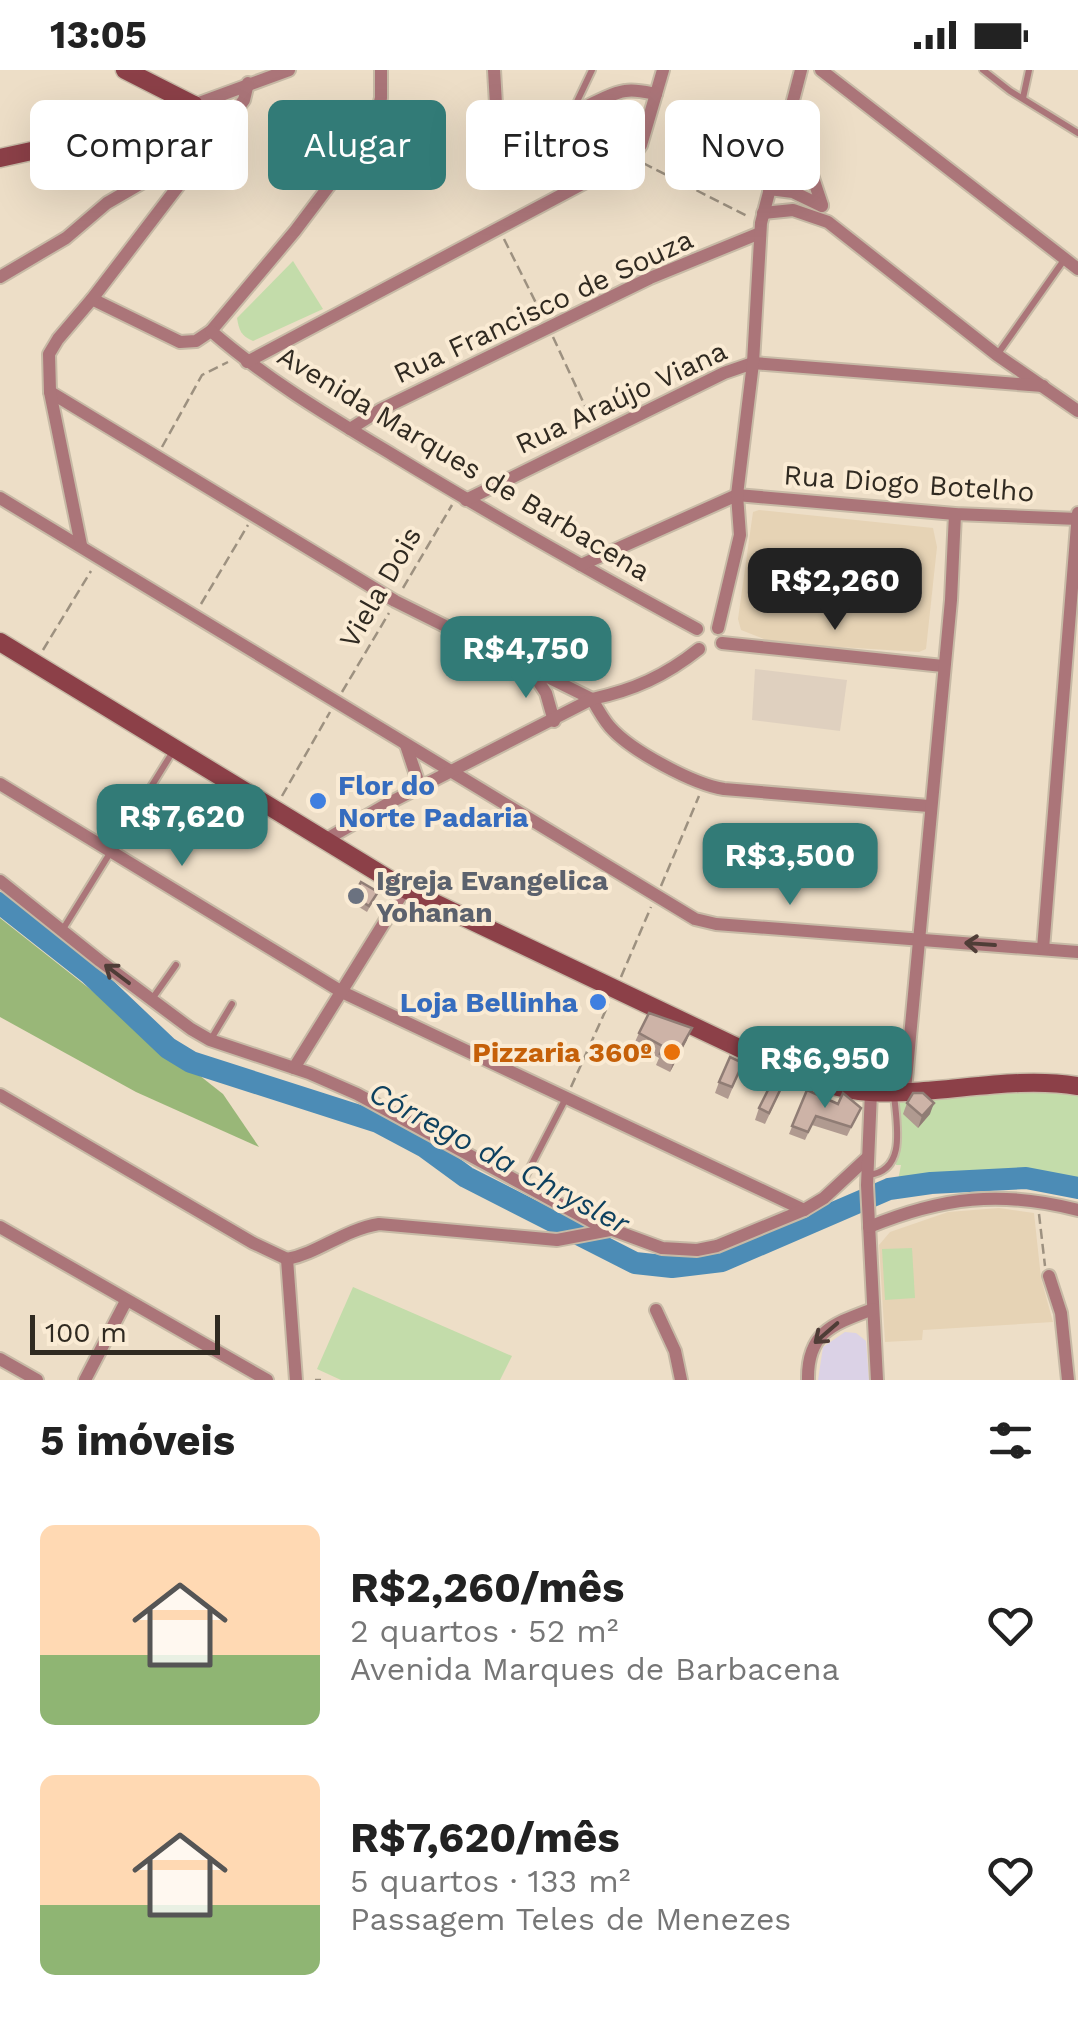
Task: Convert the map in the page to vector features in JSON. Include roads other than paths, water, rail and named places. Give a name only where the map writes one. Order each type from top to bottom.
[{"type":"main road","points":[[125,70],[184,100]]},
{"type":"main road","points":[[0,158],[30,151]]},
{"type":"main road","points":[[0,642],[405,889],[769,1063],[815,1081],[871,1092],[1014,1083],[1078,1086]]},
{"type":"street","points":[[207,100],[289,70]]},
{"type":"street","points":[[92,299],[180,342],[196,341],[211,331],[366,138],[376,117],[381,70]]},
{"type":"street","points":[[494,70],[496,100]]},
{"type":"street","points":[[242,359],[633,157],[641,145],[663,70]]},
{"type":"street","points":[[793,100],[801,70]]},
{"type":"street","points":[[822,70],[1078,269]]},
{"type":"street","points":[[80,545],[50,392],[49,354],[244,100],[248,84]]},
{"type":"street","points":[[602,100],[624,91],[656,94]]},
{"type":"street","points":[[0,277],[66,238],[107,203],[129,190]]},
{"type":"street","points":[[722,643],[718,628],[735,553],[733,528],[753,363],[761,224],[769,190],[793,192],[822,205]]},
{"type":"street","points":[[817,190],[828,222]]},
{"type":"street","points":[[761,224],[793,210],[828,222],[996,355],[1078,410]]},
{"type":"street","name":"Rua Francisco de Souza","points":[[350,430],[380,410],[761,224]]},
{"type":"street","name":"Avenida Marques de Barbacena","points":[[211,331],[242,359],[350,430],[697,628]]},
{"type":"street","name":"Rua Araújo Viana","points":[[462,497],[724,373],[753,363],[1043,386]]},
{"type":"street","points":[[50,392],[395,601],[592,699],[611,729],[681,776],[701,785],[930,806]]},
{"type":"street","points":[[0,498],[695,919],[716,924],[1078,952]]},
{"type":"street","points":[[581,565],[738,501]]},
{"type":"street","name":"Rua Diogo Botelho","points":[[738,501],[1078,517]]},
{"type":"street","points":[[899,1091],[952,600],[955,514]]},
{"type":"street","points":[[1043,949],[1078,517]]},
{"type":"street","points":[[699,649],[694,637],[697,628],[710,624],[718,628]]},
{"type":"street","points":[[722,643],[943,666]]},
{"type":"street","points":[[325,840],[592,699],[653,681],[699,649],[714,652],[722,643]]},
{"type":"street","points":[[529,667],[546,693],[554,721]]},
{"type":"street","points":[[405,743],[420,788]]},
{"type":"street","points":[[0,784],[342,992],[804,1210]]},
{"type":"street","points":[[0,881],[151,1000],[210,1040],[294,1068],[404,1118],[610,1230],[662,1248],[697,1250],[716,1246],[804,1210],[824,1198],[867,1158]]},
{"type":"street","points":[[294,1068],[405,889]]},
{"type":"street","points":[[871,1092],[867,1180],[877,1380]]},
{"type":"street","points":[[0,1095],[252,1243],[286,1259],[306,1254],[356,1228],[379,1224],[558,1240],[610,1230]]},
{"type":"street","points":[[869,1226],[948,1200],[1002,1198],[1078,1210]]},
{"type":"street","points":[[0,1227],[267,1380]]},
{"type":"street","points":[[286,1259],[296,1380]]},
{"type":"street","points":[[1050,1276],[1061,1313],[1068,1380]]},
{"type":"street","points":[[85,1380],[126,1301]]},
{"type":"street","points":[[808,1380],[808,1357],[823,1334],[839,1322],[873,1309]]},
{"type":"street","points":[[656,1310],[675,1351],[682,1380]]},
{"type":"street","points":[[0,1359],[37,1380]]},
{"type":"lane","points":[[578,100],[592,70]]},
{"type":"lane","points":[[983,70],[1076,132],[1078,122]]},
{"type":"lane","points":[[1023,99],[1028,70]]},
{"type":"lane","points":[[996,355],[1064,259]]},
{"type":"lane","points":[[62,931],[176,747]]},
{"type":"lane","points":[[151,1000],[176,966]]},
{"type":"lane","points":[[210,1040],[232,1004]]},
{"type":"lane","points":[[867,1180],[894,1159],[899,1091]]},
{"type":"lane","points":[[522,1185],[566,1100]]},
{"type":"waterway","name":"Córrego da Chrysler","points":[[0,903],[89,973],[168,1048],[191,1062],[378,1122],[425,1147],[466,1177],[635,1263],[672,1267],[722,1261],[889,1189],[1026,1178],[1078,1188]]},
{"type":"place","name":"Flor do Norte Padaria","points":[[318,801]]},
{"type":"place","name":"Igreja Evangelica Yohanan","points":[[356,896]]},
{"type":"place","name":"Loja Bellinha","points":[[598,1002]]},
{"type":"place","name":"Pizzaria 360º","points":[[672,1052]]}]
